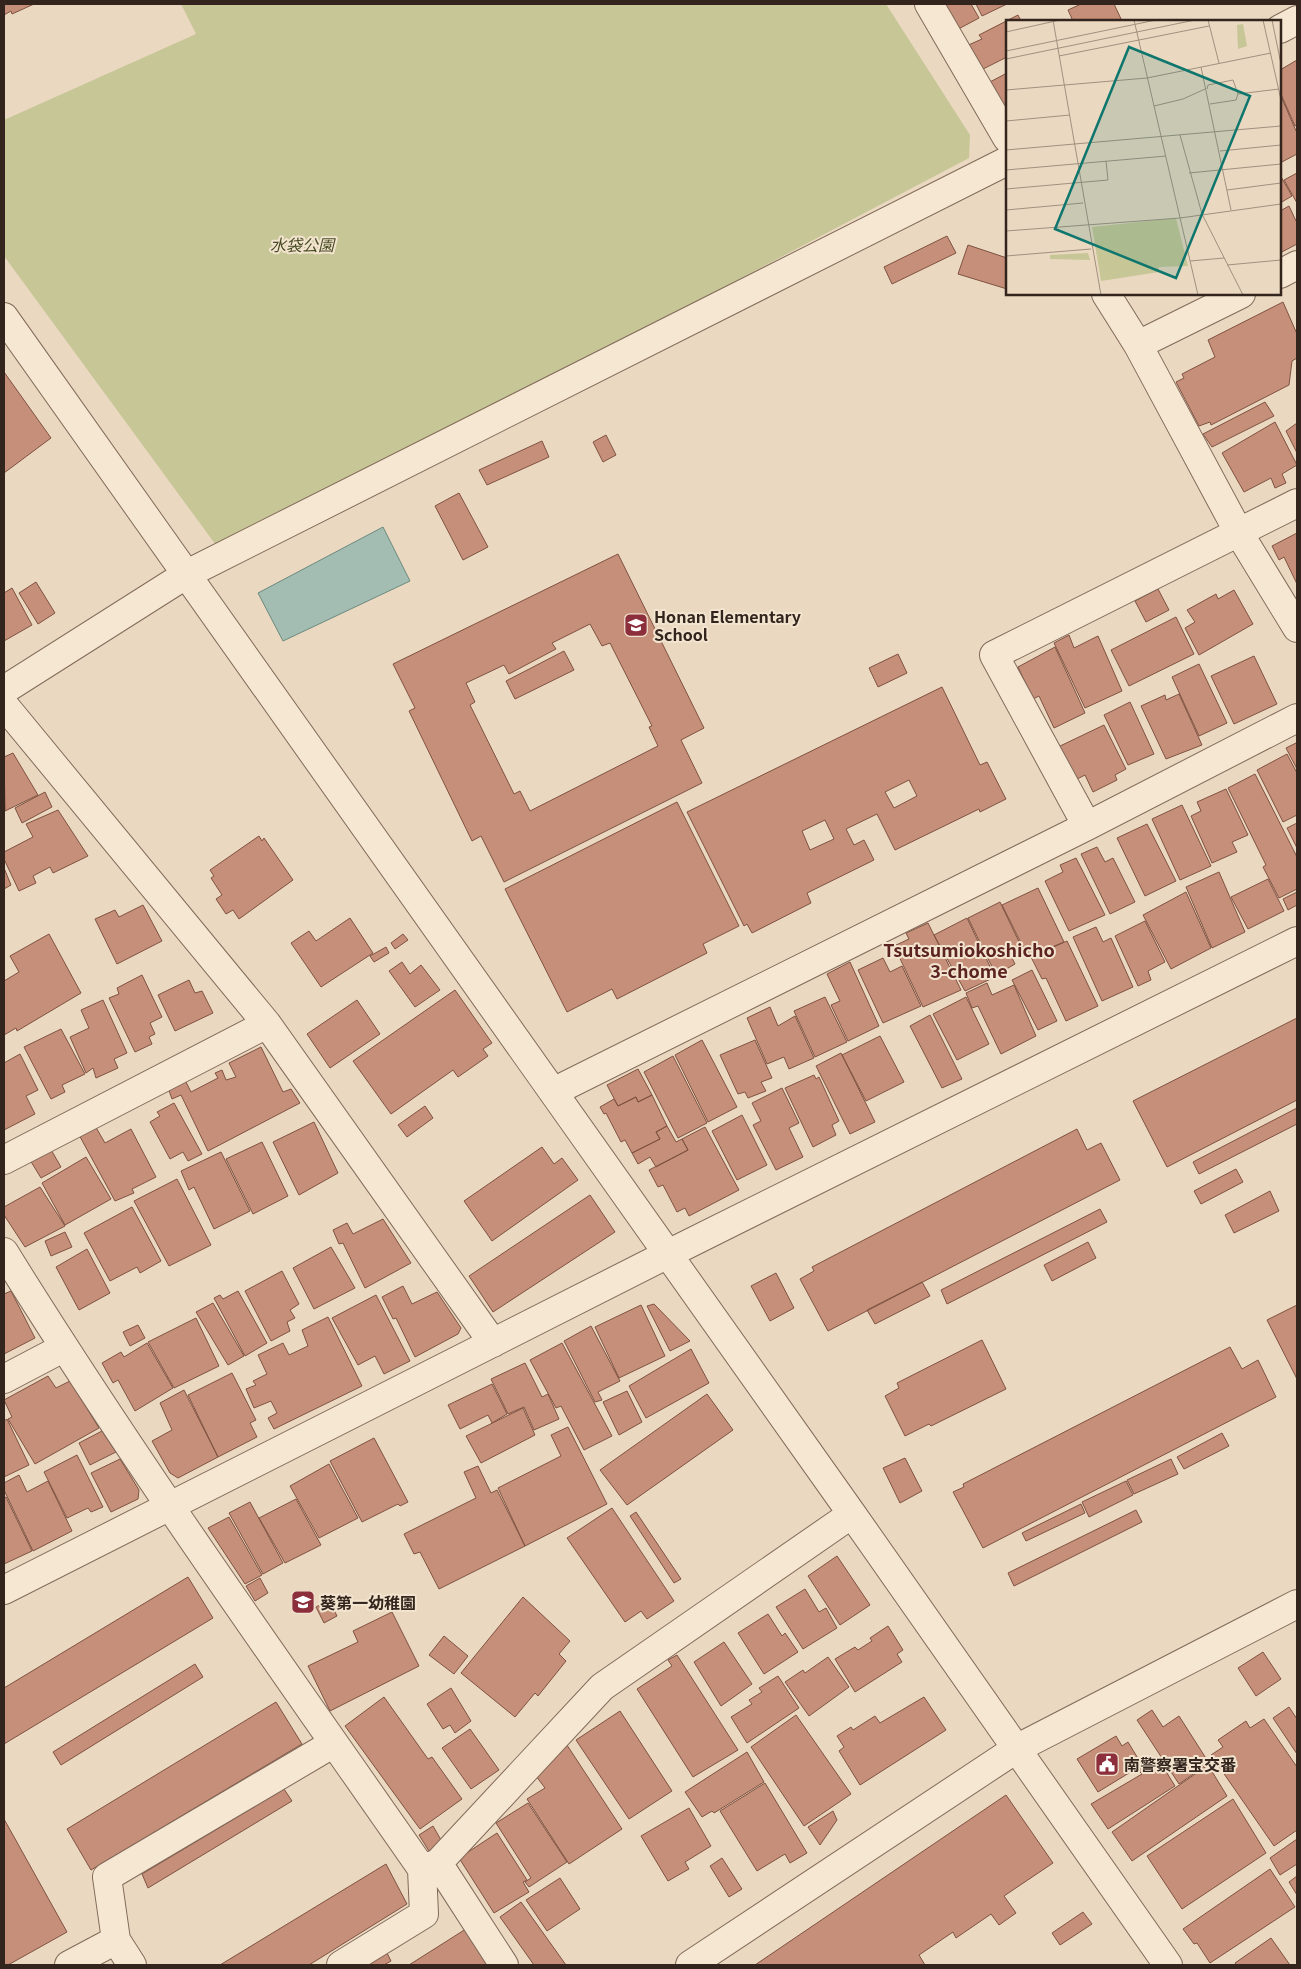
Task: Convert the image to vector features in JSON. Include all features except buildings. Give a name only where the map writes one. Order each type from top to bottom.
[{"type":"street","points":[[930,4],[1006,136]]},
{"type":"street","points":[[1281,28],[1297,20]]},
{"type":"street","points":[[4,690],[187,574],[1006,162]]},
{"type":"street","points":[[1281,273],[1297,265]]},
{"type":"street","points":[[1107,295],[1138,345],[1239,533],[1297,628]]},
{"type":"street","points":[[1138,345],[1239,295]]},
{"type":"street","points":[[4,317],[852,1514],[1168,1965]]},
{"type":"street","points":[[1087,826],[994,655],[1297,503]]},
{"type":"street","points":[[4,705],[267,1024],[493,1343]]},
{"type":"street","points":[[553,1092],[1087,826],[1297,718]]},
{"type":"street","points":[[4,1590],[668,1254],[1297,942]]},
{"type":"street","points":[[4,1160],[267,1024]]},
{"type":"street","points":[[4,1252],[64,1348],[169,1505],[334,1743],[504,1965]]},
{"type":"street","points":[[4,1379],[64,1348]]},
{"type":"street","points":[[341,1965],[424,1914],[430,1866],[602,1687],[852,1514]]},
{"type":"street","points":[[690,1965],[1016,1749],[1297,1604]]},
{"type":"street","points":[[132,1965],[116,1940],[107,1877],[334,1743]]},
{"type":"street","points":[[69,1965],[116,1940]]},
{"type":"green space","name":"水袋公園","points":[[181,4],[886,4],[970,135],[969,158],[221,552],[4,256],[4,120],[196,34]]},
{"type":"shaded area","points":[[383,527],[410,581],[283,641],[258,593]]},
{"type":"place","name":"Honan Elementary School","points":[[636,625]]},
{"type":"place","name":"葵第一幼稚園","points":[[303,1602]]},
{"type":"place","name":"南警察署宝交番","points":[[1107,1764]]},
{"type":"district","name":"Tsutsumiokoshicho 3-chome","points":[[969,960]]}]
